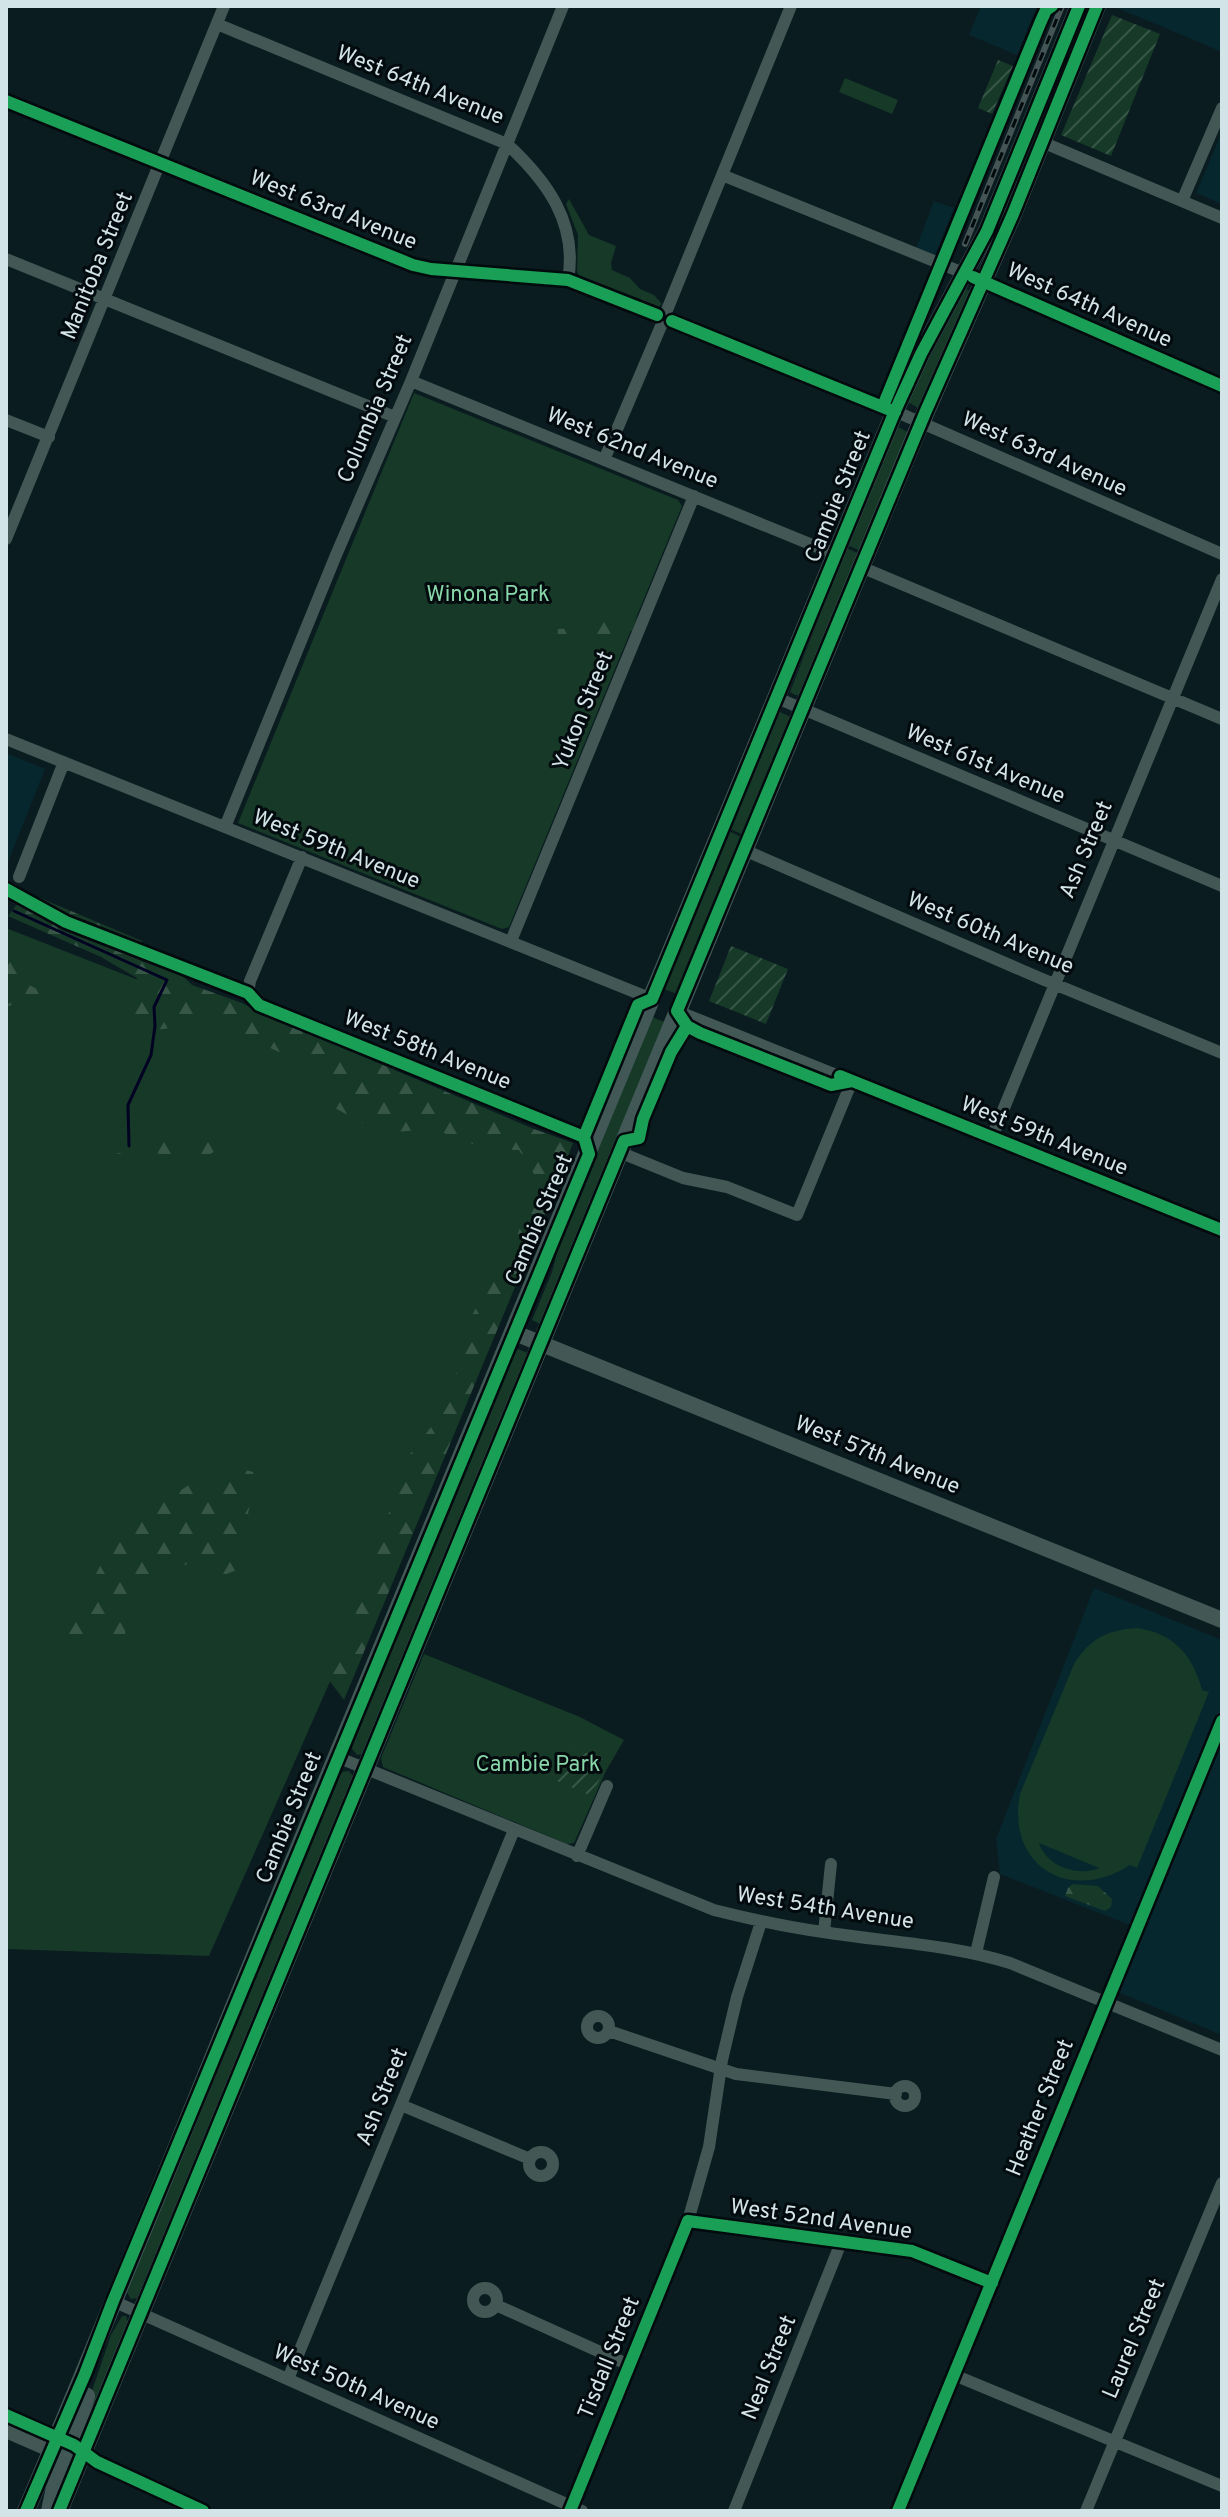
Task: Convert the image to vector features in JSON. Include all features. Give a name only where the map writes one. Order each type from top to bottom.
[{"type":"main road","name":"Cambie Street","points":[[26,2511],[72,2451],[142,2314],[619,1152],[777,698],[895,411],[921,354],[987,231],[1079,6]]},
{"type":"main road","name":"Cambie Street","points":[[59,2511],[85,2374],[337,1757],[594,1142],[669,1007],[744,850],[1097,6]]},
{"type":"main road","points":[[50,2511],[72,2451]]},
{"type":"street","name":"Manitoba Street","points":[[6,539],[224,6]]},
{"type":"street","name":"Columbia Street","points":[[225,827],[563,6]]},
{"type":"street","points":[[604,460],[791,6]]},
{"type":"street","name":"West 64th Avenue","points":[[217,24],[507,144],[559,205],[568,243],[568,280]]},
{"type":"street","name":"West 63rd Avenue","points":[[6,101],[413,265],[568,280],[895,411],[1222,554]]},
{"type":"street","points":[[1182,201],[1222,108]]},
{"type":"street","points":[[1042,142],[1222,218]]},
{"type":"street","name":"West 64th Avenue","points":[[722,175],[966,274],[1222,386]]},
{"type":"street","points":[[6,259],[395,417]]},
{"type":"street","name":"West 62nd Avenue","points":[[411,381],[837,555]]},
{"type":"street","points":[[6,420],[49,437]]},
{"type":"street","name":"Yukon Street","points":[[511,941],[694,496]]},
{"type":"street","points":[[861,567],[1222,719]]},
{"type":"street","name":"Ash Street","points":[[992,1137],[1222,579]]},
{"type":"street","name":"West 61st Avenue","points":[[777,698],[1222,886]]},
{"type":"street","name":"West 59th Avenue","points":[[6,739],[1222,1230]]},
{"type":"street","points":[[19,877],[64,762]]},
{"type":"street","name":"West 60th Avenue","points":[[744,850],[1222,1053]]},
{"type":"street","name":"West 58th Avenue","points":[[302,857],[250,981],[248,993],[259,1005],[594,1142]]},
{"type":"street","points":[[619,1152],[683,1178],[727,1187],[797,1215],[852,1081]]},
{"type":"street","name":"West 57th Avenue","points":[[515,1333],[1222,1620]]},
{"type":"street","name":"Heather Street","points":[[898,2511],[1222,1721]]},
{"type":"street","name":"West 54th Avenue","points":[[337,1757],[679,1898],[761,1922],[976,1953],[1010,1963],[1222,2050]]},
{"type":"street","points":[[577,1856],[607,1786]]},
{"type":"street","name":"Ash Street","points":[[288,2379],[514,1830]]},
{"type":"street","points":[[824,1932],[831,1864]]},
{"type":"street","points":[[976,1953],[994,1877]]},
{"type":"street","name":"Tisdall Street","points":[[575,2509],[688,2221],[709,2147],[737,1997],[761,1922]]},
{"type":"street","points":[[609,2031],[721,2070],[896,2094]]},
{"type":"street","points":[[401,2105],[530,2159]]},
{"type":"street","name":"Laurel Street","points":[[1086,2511],[1222,2183]]},
{"type":"street","name":"West 52nd Avenue","points":[[688,2221],[912,2251],[992,2283]]},
{"type":"street","name":"Neal Street","points":[[734,2511],[842,2240]]},
{"type":"street","name":"West 50th Avenue","points":[[113,2301],[575,2509]]},
{"type":"street","points":[[496,2305],[629,2365]]},
{"type":"street","points":[[954,2375],[1222,2486]]},
{"type":"street","points":[[6,2415],[72,2451],[203,2511]]},
{"type":"street","points":[[6,2430],[72,2451]]},
{"type":"shaded area","points":[[981,6],[1037,6],[1017,55],[969,35]]},
{"type":"shaded area","points":[[1112,6],[1222,6],[1222,52],[1168,29]]},
{"type":"shaded area","points":[[1222,132],[1222,204],[1196,193]]},
{"type":"shaded area","points":[[934,201],[954,208],[935,255],[916,248]]},
{"type":"shaded area","points":[[6,753],[45,769],[6,867]]},
{"type":"shaded area","points":[[1094,1588],[1222,1640],[1222,2035],[1118,1992],[1145,1931],[1000,1874],[996,1839]]},
{"type":"green space","points":[[1112,15],[1160,34],[1111,156],[1061,135]]},
{"type":"green space","points":[[998,60],[1013,66],[992,114],[978,108]]},
{"type":"green space","points":[[845,78],[898,100],[892,114],[839,92]]},
{"type":"green space","points":[[569,199],[589,235],[616,246],[612,270],[630,278],[662,304],[658,307],[580,278],[577,271],[578,235],[566,204]]},
{"type":"green space","points":[[966,289],[973,292],[918,408],[908,402],[909,396]]},
{"type":"green space","name":"Winona Park","points":[[414,393],[678,500],[682,506],[509,927],[502,929],[238,823]]},
{"type":"green space","points":[[898,427],[908,432],[861,551],[847,545]]},
{"type":"green space","points":[[846,548],[860,554],[799,695],[795,695],[790,692]]},
{"type":"green space","points":[[604,599],[613,600],[617,616],[637,617],[632,631],[615,626],[609,636],[601,634],[587,643],[579,639],[557,640],[558,629],[587,627],[591,615],[603,617]]},
{"type":"green space","points":[[780,712],[791,717],[744,835],[730,829]]},
{"type":"green space","points":[[729,831],[743,838],[677,994],[664,989]]},
{"type":"green space","points":[[26,892],[142,941],[140,955],[180,973],[192,985],[242,1003],[573,1143],[344,1700],[329,1680],[356,1613],[407,1458],[438,1418],[467,1346],[466,1326],[518,1233],[539,1182],[519,1150],[485,1149],[434,1129],[380,1133],[335,1108],[310,1066],[207,1019],[147,1031],[128,1016],[137,978],[101,957],[8,916]]},
{"type":"green space","points":[[6,928],[558,1145],[347,1643],[209,1956],[6,1949]]},
{"type":"green space","points":[[731,946],[788,969],[766,1024],[709,1001]]},
{"type":"green space","points":[[6,956],[27,970],[24,983],[49,994],[45,1000],[23,1001],[6,1007]]},
{"type":"green space","points":[[652,1017],[665,1022],[542,1325],[532,1320],[552,1272],[559,1245]]},
{"type":"green space","points":[[168,1138],[235,1140],[203,1158],[152,1153],[119,1168],[117,1153],[134,1156]]},
{"type":"green space","points":[[518,1349],[530,1354],[362,1754],[357,1755],[352,1749],[353,1742],[512,1355]]},
{"type":"green space","points":[[246,1470],[253,1472],[253,1479],[237,1570],[221,1576],[197,1560],[165,1573],[157,1587],[147,1588],[140,1584],[127,1588],[125,1635],[98,1640],[55,1636],[75,1615],[115,1537],[197,1479],[218,1481]]},
{"type":"green space","points":[[1126,1629],[1150,1631],[1171,1641],[1187,1656],[1202,1690],[1209,1692],[1137,1868],[1130,1865],[1107,1876],[1086,1880],[1065,1879],[1047,1871],[1033,1858],[1023,1841],[1018,1819],[1020,1794],[1074,1664],[1086,1648],[1100,1637]],"holes":[[[1039,1843],[1100,1868],[1082,1871],[1064,1868],[1048,1858]]]},
{"type":"green space","name":"Cambie Park","points":[[424,1654],[580,1717],[624,1740],[606,1771],[574,1843],[567,1844],[383,1767],[381,1758]]},
{"type":"green space","points":[[573,1748],[609,1761],[591,1796],[557,1781]]},
{"type":"green space","points":[[349,1771],[353,1776],[137,2298],[131,2299],[126,2291],[337,1778],[342,1772]]},
{"type":"green space","points":[[1073,1884],[1098,1886],[1112,1899],[1111,1907],[1105,1911],[1065,1896]]},
{"type":"green space","points":[[122,2316],[126,2316],[128,2322],[86,2425],[80,2426],[111,2335]]},
{"type":"waterway","points":[[14,911],[167,980],[154,1007],[151,1055],[128,1105],[129,1146]]},
{"type":"railway","points":[[965,244],[1062,6]]},
{"type":"cycle path","points":[[883,406],[1041,21],[1046,10],[1052,6]]},
{"type":"cycle path","points":[[638,1005],[652,999],[895,411],[921,354],[987,231],[1079,6]]},
{"type":"cycle path","points":[[852,1081],[831,1085],[700,1033],[687,1026],[677,1011],[925,413],[1013,214],[1097,6]]},
{"type":"cycle path","points":[[6,101],[413,265],[568,280],[657,315]]},
{"type":"cycle path","points":[[973,277],[1222,386]]},
{"type":"cycle path","points":[[672,321],[895,412]]},
{"type":"cycle path","points":[[6,889],[66,922],[248,993],[259,1005],[584,1137]]},
{"type":"cycle path","points":[[26,2511],[589,1154],[584,1137],[638,1005]]},
{"type":"cycle path","points":[[59,2511],[624,1141],[639,1138],[643,1119],[671,1052],[687,1026]]},
{"type":"cycle path","points":[[840,1076],[1222,1230]]},
{"type":"cycle path","points":[[898,2511],[1222,1721]]},
{"type":"cycle path","points":[[570,2511],[688,2221],[912,2251],[992,2283]]},
{"type":"cycle path","points":[[6,2415],[74,2445],[97,2462],[203,2511]]}]
